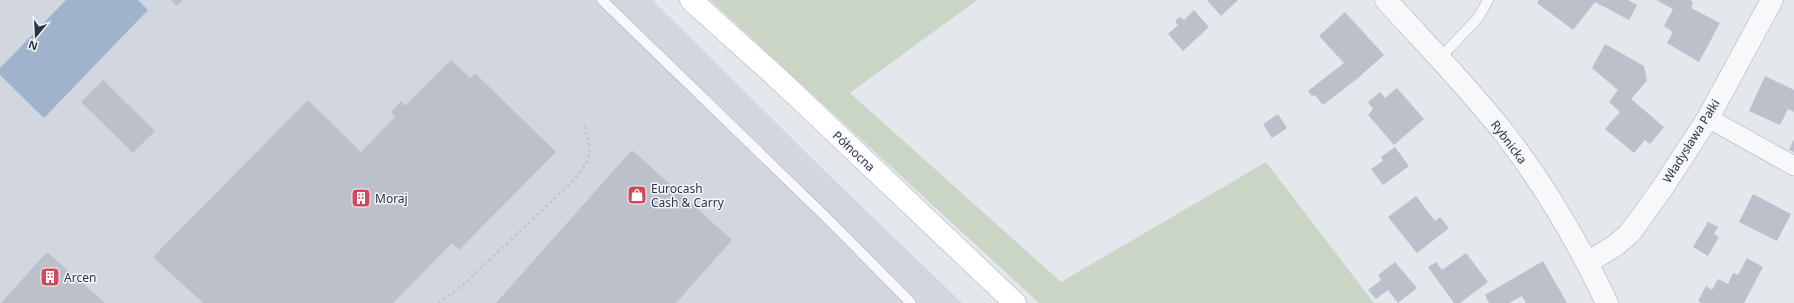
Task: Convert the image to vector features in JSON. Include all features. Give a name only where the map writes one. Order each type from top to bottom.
[{"type":"main road","name":"Północna","points":[[691,0],[784,84],[1015,303]]},
{"type":"street","name":"Rybnicka","points":[[1386,0],[1440,58],[1505,134],[1542,188],[1587,263],[1607,303]]},
{"type":"street","name":"Władysława Pałki","points":[[1587,263],[1616,245],[1630,233],[1708,118],[1772,0]]},
{"type":"street","points":[[1708,118],[1794,166]]},
{"type":"lane","points":[[602,0],[832,222],[912,303]]},
{"type":"lane","points":[[1440,58],[1478,18],[1488,0]]},
{"type":"path","points":[[438,303],[463,285],[576,177],[588,163],[591,146],[584,126]]},
{"type":"shaded area","points":[[0,0],[652,0],[833,179],[962,303],[0,303]]},
{"type":"green space","points":[[710,0],[977,0],[850,93],[1061,282],[1266,162],[1374,303],[1039,303]]},
{"type":"water","points":[[66,0],[138,0],[148,10],[44,118],[0,75],[0,68]]},
{"type":"building","points":[[171,0],[183,0],[177,6]]},
{"type":"building","points":[[1207,0],[1238,0],[1221,16]]},
{"type":"building","points":[[1539,0],[1628,0],[1637,5],[1629,20],[1595,2],[1573,30],[1537,3]]},
{"type":"building","points":[[1656,0],[1690,0],[1693,2],[1691,8],[1720,23],[1699,62],[1667,43],[1673,32],[1664,26],[1673,9]]},
{"type":"building","points":[[1194,10],[1209,27],[1183,51],[1168,34],[1178,25],[1175,21],[1180,17],[1184,20]]},
{"type":"building","points":[[1345,12],[1384,55],[1358,78],[1323,105],[1315,95],[1312,96],[1308,91],[1344,63],[1319,36]]},
{"type":"building","points":[[1605,44],[1644,66],[1647,81],[1631,99],[1664,127],[1650,144],[1645,140],[1634,153],[1605,129],[1620,112],[1609,102],[1618,90],[1592,68]]},
{"type":"building","name":"Moraj","points":[[451,60],[470,78],[475,73],[556,152],[459,250],[452,243],[393,303],[203,303],[153,257],[308,100],[361,152],[395,117],[391,112],[401,101],[405,106]]},
{"type":"building","points":[[1765,76],[1794,90],[1794,112],[1788,109],[1780,125],[1749,111]]},
{"type":"building","points":[[103,80],[155,131],[133,153],[81,102]]},
{"type":"building","points":[[1397,88],[1424,119],[1394,145],[1368,115],[1373,109],[1368,102],[1380,92],[1385,98]]},
{"type":"building","points":[[1278,114],[1287,128],[1272,138],[1263,124]]},
{"type":"building","points":[[1794,139],[1794,152],[1789,150]]},
{"type":"building","points":[[1395,147],[1409,166],[1383,185],[1371,169],[1383,161],[1381,157]]},
{"type":"building","name":"Eurocash Cash & Carry","points":[[632,150],[732,240],[676,303],[496,303]]},
{"type":"building","points":[[1753,194],[1791,214],[1777,241],[1739,222]]},
{"type":"building","points":[[1416,196],[1435,221],[1440,217],[1449,228],[1417,253],[1388,217]]},
{"type":"building","points":[[1708,222],[1718,227],[1714,234],[1719,237],[1708,256],[1693,247]]},
{"type":"building","name":"Arcen","points":[[47,252],[105,303],[1,303]]},
{"type":"building","points":[[1466,253],[1488,282],[1460,303],[1454,303],[1428,267],[1436,262],[1442,270]]},
{"type":"building","points":[[1747,258],[1763,267],[1744,303],[1702,303],[1698,301],[1706,286],[1712,290],[1718,279],[1728,284],[1733,273],[1738,275]]},
{"type":"building","points":[[1543,261],[1567,303],[1526,303],[1522,296],[1509,303],[1489,303],[1485,295]]},
{"type":"building","points":[[1395,262],[1417,288],[1398,303],[1388,290],[1376,299],[1368,290],[1381,280],[1378,275]]},
{"type":"place","name":"Eurocash Cash & Carry","points":[[637,195]]},
{"type":"place","name":"Moraj","points":[[361,198]]},
{"type":"place","name":"Arcen","points":[[50,277]]}]
